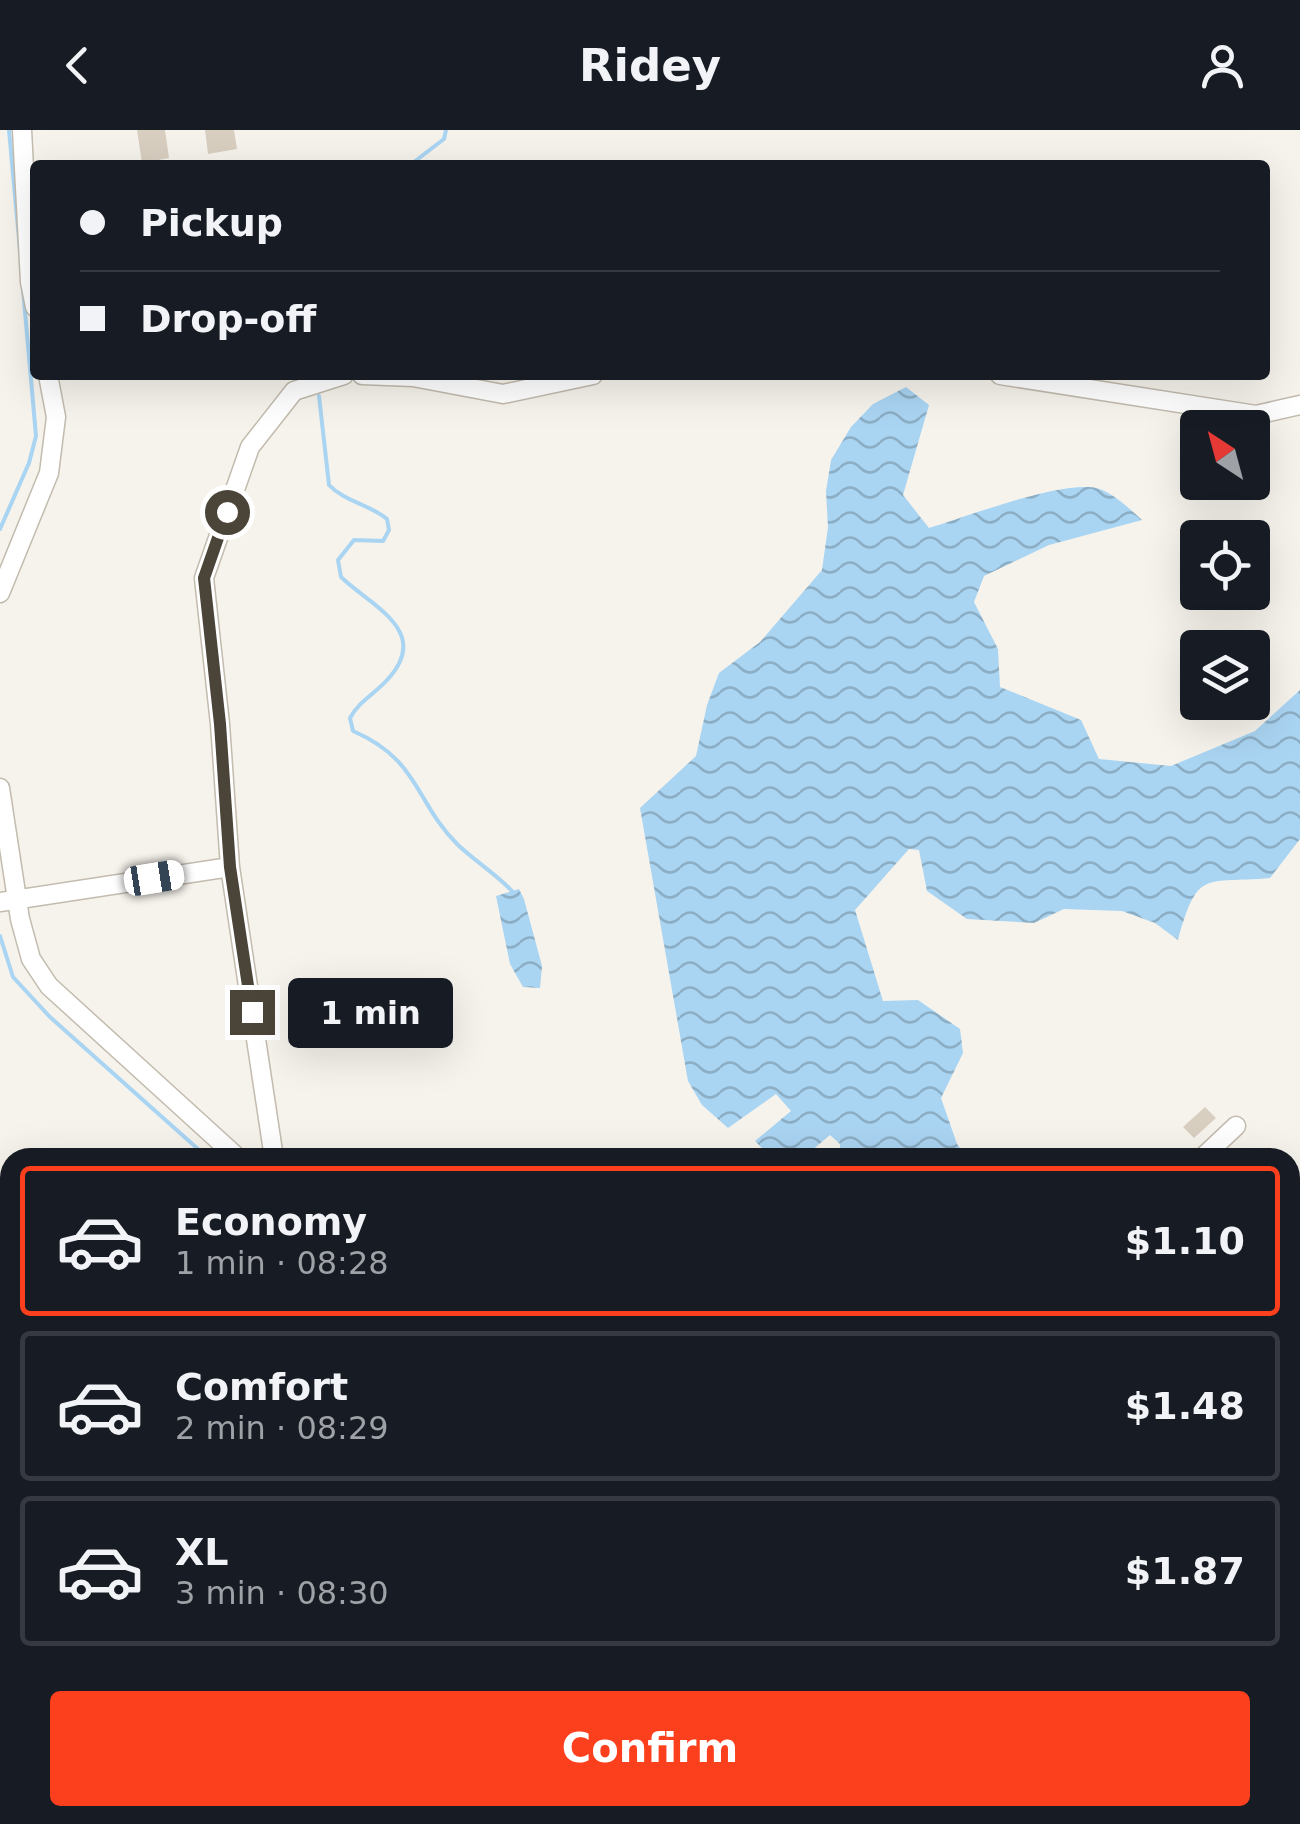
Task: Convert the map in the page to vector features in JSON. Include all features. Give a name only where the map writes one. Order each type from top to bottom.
[{"type":"street","points":[[22,130],[30,282]]},
{"type":"street","points":[[0,593],[48,473],[56,417],[49,380]]},
{"type":"street","points":[[272,1148],[230,867],[204,578],[250,447],[294,391],[328,380]]},
{"type":"street","points":[[429,380],[503,394],[569,380]]},
{"type":"street","points":[[1032,380],[1256,415],[1300,405]]},
{"type":"street","points":[[0,788],[9,901],[31,959],[50,986],[227,1148]]},
{"type":"street","points":[[9,901],[230,867]]},
{"type":"street","points":[[1213,1148],[1236,1126]]},
{"type":"water","points":[[906,387],[929,405],[903,495],[929,528],[1031,496],[1089,487],[1110,494],[1142,520],[1049,545],[984,576],[974,602],[998,649],[1000,687],[1081,720],[1099,759],[1171,766],[1255,731],[1300,690],[1300,839],[1270,878],[1217,881],[1198,890],[1178,940],[1155,923],[1122,911],[1064,909],[1034,923],[967,919],[927,891],[919,850],[909,849],[855,910],[883,1001],[918,1000],[960,1029],[963,1053],[941,1098],[960,1148],[840,1148],[830,1135],[815,1148],[762,1148],[755,1141],[791,1111],[776,1094],[728,1128],[702,1105],[688,1081],[640,808],[696,756],[707,705],[719,673],[760,642],[822,570],[831,460],[851,427],[873,404]]},
{"type":"water","points":[[519,889],[542,966],[540,988],[523,987],[510,964],[496,896]]},
{"type":"building","points":[[137,130],[165,130],[169,158],[142,160]]},
{"type":"building","points":[[205,130],[234,130],[237,149],[208,154]]},
{"type":"building","points":[[1205,1107],[1216,1118],[1194,1138],[1183,1127]]},
{"type":"waterway","points":[[9,130],[20,250]]},
{"type":"waterway","points":[[417,160],[444,139],[446,130]]},
{"type":"waterway","points":[[23,289],[30,368]]},
{"type":"waterway","points":[[0,529],[29,463],[36,436],[31,380]]},
{"type":"waterway","points":[[319,396],[329,485],[387,519],[389,530],[383,541],[354,540],[338,560],[341,577],[392,621],[403,647],[400,662],[388,679],[350,718],[353,731],[375,742],[404,768],[458,845],[512,891]]},
{"type":"waterway","points":[[0,936],[13,977],[50,1017],[197,1148]]},
{"type":"route","points":[[227,512],[204,578],[230,867],[252,1012]]}]
